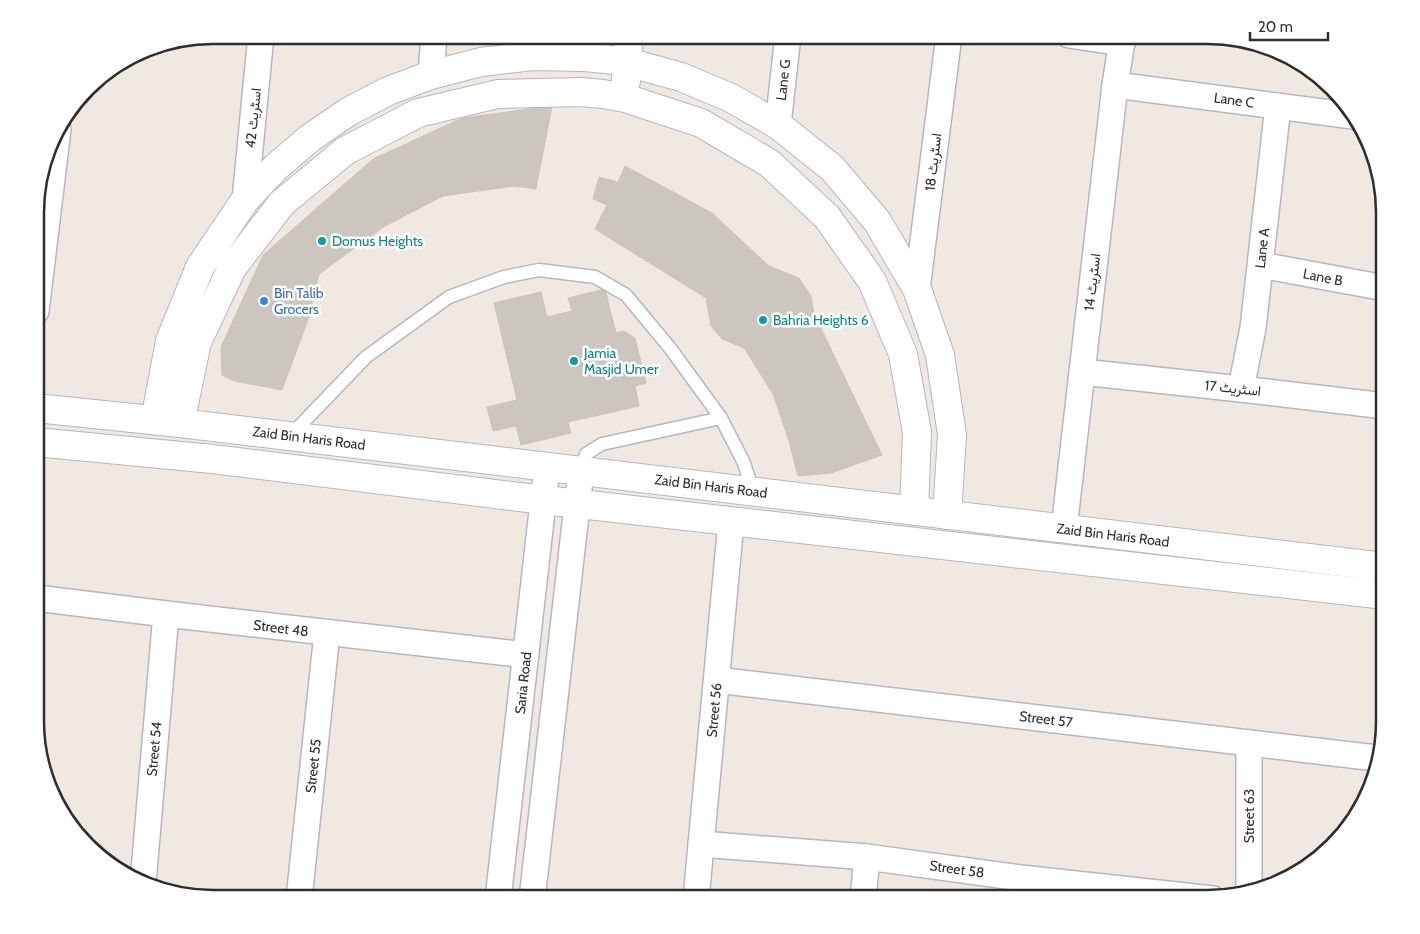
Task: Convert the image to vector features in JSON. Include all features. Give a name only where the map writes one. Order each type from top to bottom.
[{"type":"street","name":"اسٹریٹ 42","points":[[245,200],[261,44]]},
{"type":"street","points":[[431,75],[433,44]]},
{"type":"street","points":[[625,98],[629,44]]},
{"type":"street","name":"Lane G","points":[[778,125],[787,44]]},
{"type":"street","name":"اسٹریٹ 18","points":[[917,289],[948,44]]},
{"type":"street","name":"اسٹریٹ 14","points":[[1064,529],[1121,44]]},
{"type":"street","points":[[168,421],[170,341],[200,267],[245,200],[276,167],[310,138],[348,112],[388,91],[431,75],[481,62],[532,56],[585,46],[628,62],[681,77],[723,94],[778,125],[832,168],[877,221],[917,289],[940,355],[952,435],[947,515]]},
{"type":"street","points":[[580,92],[585,46]]},
{"type":"street","name":"Lane C","points":[[1115,85],[1345,115]]},
{"type":"street","points":[[168,421],[197,342],[232,268],[282,203],[345,151],[418,114],[498,94],[580,92],[625,98],[700,123],[769,163],[827,217],[872,281],[903,354],[917,432],[914,511]]},
{"type":"street","name":"Lane A","points":[[1242,389],[1253,328],[1278,106]]},
{"type":"street","points":[[44,212],[53,159]]},
{"type":"street","name":"Lane B","points":[[1260,265],[1376,286]]},
{"type":"street","name":"اسٹریٹ 17","points":[[1082,372],[1376,405]]},
{"type":"street","name":"Zaid Bin Haris Road","points":[[44,409],[168,421],[1376,567]]},
{"type":"street","name":"Zaid Bin Haris Road","points":[[44,443],[212,459],[731,522],[1376,594]]},
{"type":"street","name":"Saria Road","points":[[499,890],[547,466]]},
{"type":"street","points":[[533,890],[581,471]]},
{"type":"street","name":"Street 56","points":[[697,890],[731,522]]},
{"type":"street","name":"Street 48","points":[[44,599],[526,655]]},
{"type":"street","name":"Street 54","points":[[144,875],[166,614]]},
{"type":"street","name":"Street 55","points":[[300,890],[327,633]]},
{"type":"street","name":"Street 57","points":[[717,680],[1372,758]]},
{"type":"street","name":"Street 63","points":[[1249,743],[1249,884]]},
{"type":"street","name":"Street 58","points":[[701,844],[867,857],[1020,888],[1055,890]]},
{"type":"street","points":[[864,890],[867,857]]},
{"type":"lane","points":[[290,436],[366,357],[449,297],[504,277],[539,270],[595,277],[626,295],[670,348],[721,418],[744,463],[753,492]]},
{"type":"lane","points":[[581,471],[586,454],[602,444],[721,418]]},
{"type":"building","name":"Domus Heights","points":[[552,106],[536,189],[514,186],[443,196],[385,226],[319,274],[309,317],[282,390],[234,381],[222,375],[221,347],[263,255],[373,159],[462,118]]},
{"type":"building","name":"Bahria Heights 6","points":[[625,166],[712,213],[769,266],[799,278],[811,296],[814,314],[882,455],[831,473],[798,476],[789,441],[773,394],[744,348],[722,339],[711,326],[706,298],[595,229],[607,205],[593,199],[599,177],[618,182]]},
{"type":"building","name":"Jamia Masjid Umer","points":[[605,289],[616,333],[624,331],[635,338],[646,383],[635,386],[639,406],[568,422],[571,433],[521,445],[516,426],[493,431],[487,407],[517,400],[494,303],[541,292],[547,317],[572,311],[568,298]]},
{"type":"place","name":"Domus Heights","points":[[322,241]]},
{"type":"place","name":"Bin Talib Grocers","points":[[264,301]]},
{"type":"place","name":"Bahria Heights 6","points":[[763,320]]},
{"type":"place","name":"Jamia Masjid Umer","points":[[574,361]]}]
